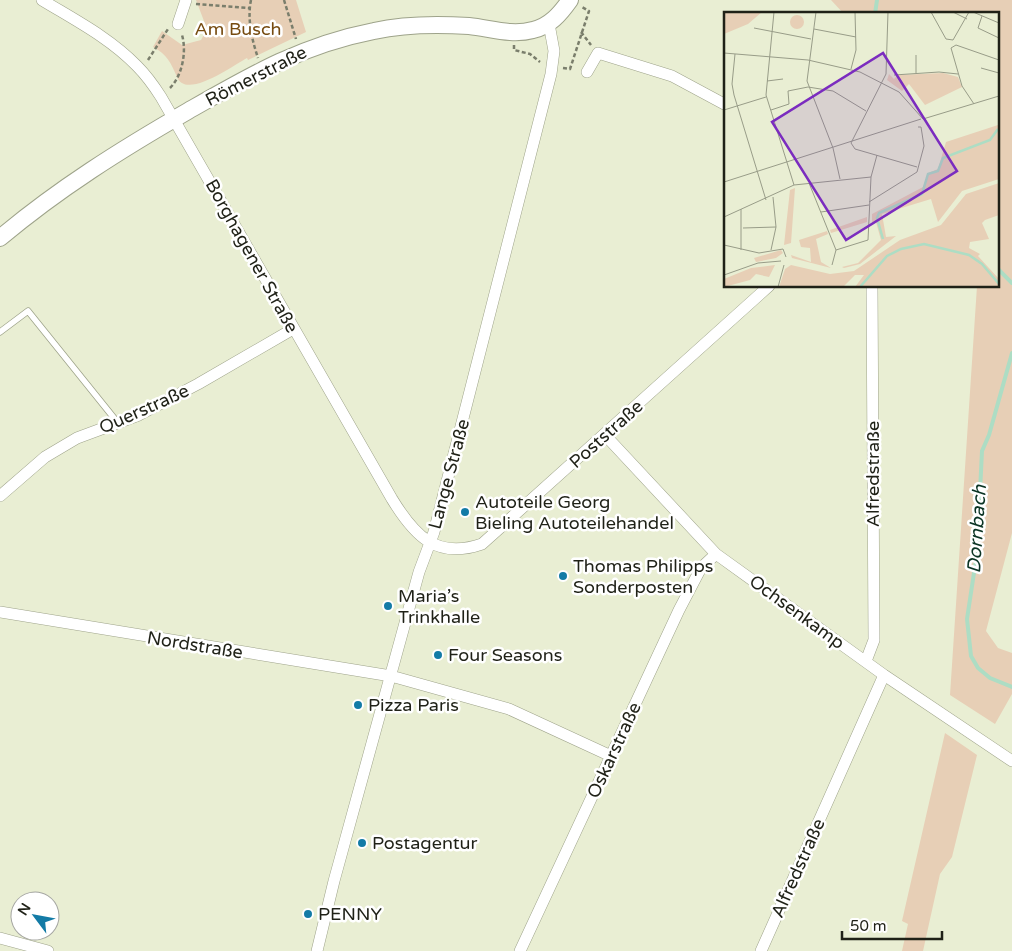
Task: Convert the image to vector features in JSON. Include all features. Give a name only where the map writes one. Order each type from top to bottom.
[{"type":"main road","points":[[549,24],[570,0]]},
{"type":"main road","name":"Römerstraße","points":[[0,238],[63,189],[140,138],[261,69],[300,52],[346,37],[406,26],[469,26],[514,32],[532,30],[549,24]]},
{"type":"street","name":"Borghagener Straße","points":[[42,0],[103,36],[140,68],[161,97],[175,118],[293,329],[404,520],[415,533],[429,543]]},
{"type":"street","points":[[178,24],[185,2]]},
{"type":"street","name":"Lange Straße","points":[[317,951],[334,881],[391,676],[429,543],[434,532],[554,65],[554,51],[549,24]]},
{"type":"street","points":[[587,72],[598,54],[672,76],[724,104]]},
{"type":"street","name":"Poststraße","points":[[429,543],[458,548],[468,548],[482,544],[767,288]]},
{"type":"street","name":"Alfredstraße","points":[[866,661],[874,640],[872,288]]},
{"type":"street","name":"Querstraße","points":[[0,496],[45,457],[77,438],[139,415],[198,384],[293,329]]},
{"type":"street","name":"Ochsenkamp","points":[[605,435],[716,554],[884,675],[1012,761]]},
{"type":"street","name":"Oskarstraße","points":[[520,951],[679,610],[701,568],[716,554]]},
{"type":"street","name":"Nordstraße","points":[[0,612],[391,676],[509,709],[611,756]]},
{"type":"street","name":"Alfredstraße","points":[[761,951],[884,675]]},
{"type":"street","points":[[0,938],[48,951]]},
{"type":"lane","points":[[0,332],[28,311],[118,422]]},
{"type":"path","points":[[251,0],[249,8],[252,41],[261,69]]},
{"type":"path","points":[[284,0],[300,52]]},
{"type":"path","points":[[185,2],[249,8]]},
{"type":"path","points":[[140,68],[151,56],[166,31],[178,24],[184,44],[178,80],[161,97]]},
{"type":"green space","name":"Am Busch","points":[[196,0],[296,0],[306,32],[248,60],[247,58],[210,79],[190,85],[182,83],[168,59],[153,47],[162,31],[182,45],[201,40],[207,29]]},
{"type":"green space","points":[[831,0],[1012,0],[1012,533],[986,631],[998,648],[1012,653],[1012,694],[995,724],[950,695],[977,288],[1000,288],[1000,12],[842,12]]},
{"type":"green space","points":[[945,733],[977,755],[952,857],[940,874],[923,951],[902,951],[908,924],[902,921]]},
{"type":"waterway","name":"Dornbach","points":[[875,12],[877,0]]},
{"type":"waterway","name":"Dornbach","points":[[1000,271],[1012,283]]},
{"type":"waterway","name":"Dornbach","points":[[1012,353],[989,435],[982,451],[977,553],[967,619],[971,656],[978,668],[990,678],[1012,687]]},
{"type":"place","name":"Autoteile Georg Bieling Autoteilehandel","points":[[465,512]]},
{"type":"place","name":"Thomas Philipps Sonderposten","points":[[563,576]]},
{"type":"place","name":"Maria’s Trinkhalle","points":[[388,606]]},
{"type":"place","name":"Four Seasons","points":[[438,655]]},
{"type":"place","name":"Pizza Paris","points":[[358,705]]},
{"type":"place","name":"Postagentur","points":[[362,843]]},
{"type":"place","name":"PENNY","points":[[308,914]]}]
